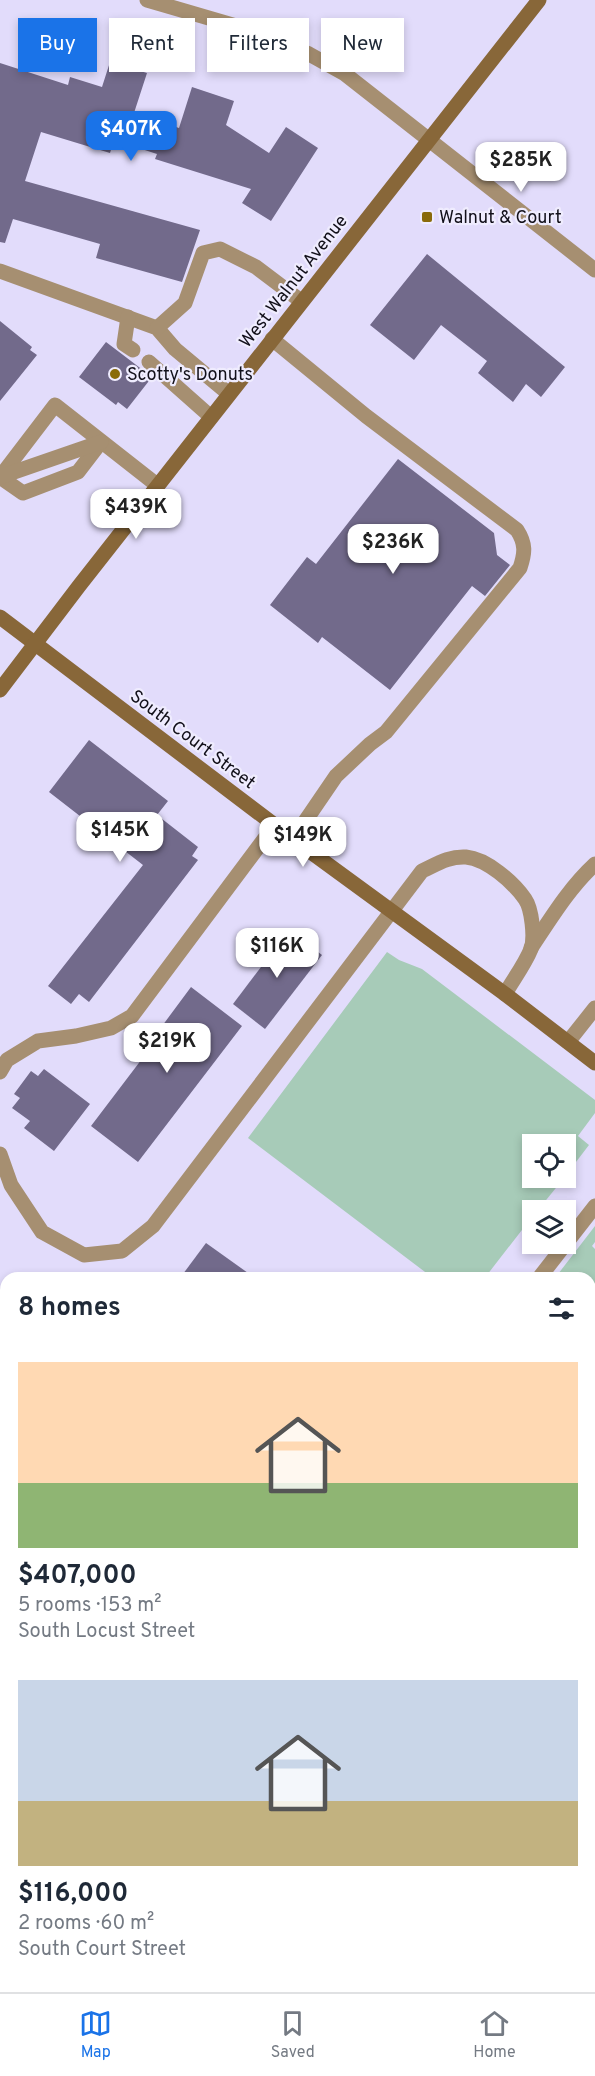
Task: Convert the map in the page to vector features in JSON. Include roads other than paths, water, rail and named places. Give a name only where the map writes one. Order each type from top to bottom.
[{"type":"main road","name":"West Walnut Avenue","points":[[0,690],[539,0]]},
{"type":"main road","name":"South Court Street","points":[[0,617],[274,826],[505,994],[595,1063]]},
{"type":"street","points":[[147,0],[257,32],[309,54],[345,74],[595,270]]},
{"type":"street","points":[[157,328],[184,303],[203,253],[220,249],[256,267],[301,302]]},
{"type":"street","points":[[0,271],[157,328],[175,349],[229,394]]},
{"type":"street","points":[[128,317],[124,344],[133,350]]},
{"type":"street","points":[[272,339],[366,416],[517,530],[524,541],[525,554],[520,568],[386,732],[336,776],[292,839]]},
{"type":"street","points":[[149,362],[211,417]]},
{"type":"street","points":[[0,477],[55,405],[158,485]]},
{"type":"street","points":[[0,477],[23,493],[78,472],[101,442]]},
{"type":"street","points":[[0,477],[101,442]]},
{"type":"street","points":[[0,1072],[7,1060],[38,1041],[111,1028],[132,1016],[274,826]]},
{"type":"street","points":[[0,1154],[11,1185],[42,1232],[84,1255],[122,1251],[153,1226],[422,871],[450,857],[468,857],[484,862],[502,875],[526,900],[532,918],[531,948]]},
{"type":"street","points":[[505,994],[561,901],[595,864]]},
{"type":"street","points":[[568,1042],[595,1008]]},
{"type":"street","points":[[545,1272],[595,1206]]},
{"type":"place","name":"Walnut & Court","points":[[427,217]]},
{"type":"place","name":"Scotty's Donuts","points":[[115,374]]}]
